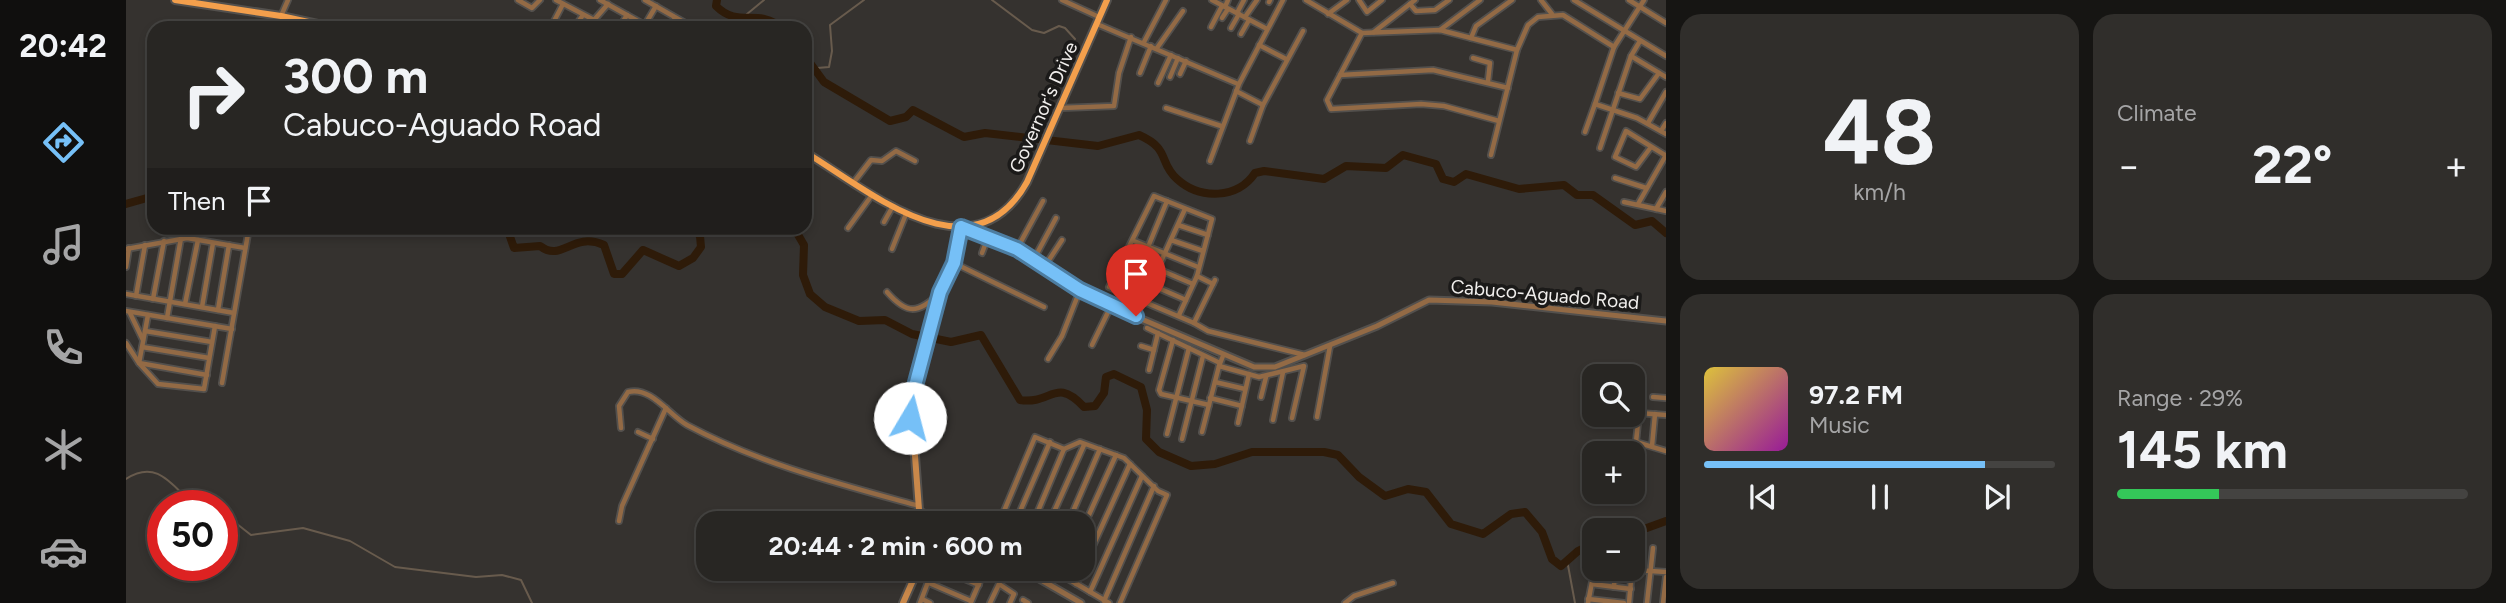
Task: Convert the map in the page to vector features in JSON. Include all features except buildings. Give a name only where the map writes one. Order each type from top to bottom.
[{"type":"main road","points":[[175,0],[304,21]]},
{"type":"main road","name":"Governor's Drive","points":[[812,156],[906,214],[934,225],[962,227],[989,219],[1013,202],[1027,182],[1107,0]]},
{"type":"main road","points":[[919,511],[910,413],[940,292],[954,263],[962,227]]},
{"type":"main road","points":[[903,603],[913,581]]},
{"type":"street","points":[[282,16],[287,0]]},
{"type":"street","points":[[518,0],[531,8],[540,0]]},
{"type":"street","points":[[556,0],[597,20],[608,5]]},
{"type":"street","points":[[600,0],[636,21]]},
{"type":"street","points":[[645,0],[681,21]]},
{"type":"street","points":[[1062,0],[1131,37],[1238,84]]},
{"type":"street","points":[[1144,42],[1166,0]]},
{"type":"street","points":[[1222,18],[1228,0]]},
{"type":"street","points":[[1231,28],[1244,0]]},
{"type":"street","points":[[1241,34],[1257,0]]},
{"type":"street","points":[[1210,161],[1238,84],[1283,0]]},
{"type":"street","points":[[1306,0],[1362,33],[1440,30],[1517,50]]},
{"type":"street","points":[[1328,14],[1347,0]]},
{"type":"street","points":[[1359,0],[1367,12],[1382,0]]},
{"type":"street","points":[[1374,32],[1413,2],[1416,11],[1429,12],[1449,0]]},
{"type":"street","points":[[1440,30],[1480,0]]},
{"type":"street","points":[[1471,38],[1476,26],[1512,0]]},
{"type":"street","points":[[1541,0],[1552,13]]},
{"type":"street","points":[[1574,0],[1666,56]]},
{"type":"street","points":[[1629,0],[1666,23]]},
{"type":"street","points":[[1586,132],[1614,47],[1644,0]]},
{"type":"street","points":[[1211,1],[1267,30]]},
{"type":"street","points":[[554,21],[564,4]]},
{"type":"street","points":[[647,21],[656,6]]},
{"type":"street","points":[[1211,27],[1225,7]]},
{"type":"street","points":[[1140,73],[1154,47],[1183,11]]},
{"type":"street","points":[[1491,155],[1517,50],[1528,25],[1538,17],[1552,13],[1563,15],[1614,47]]},
{"type":"street","points":[[579,21],[583,15]]},
{"type":"street","points":[[624,21],[627,15]]},
{"type":"street","points":[[1251,141],[1263,105],[1303,31]]},
{"type":"street","points":[[1362,33],[1327,100],[1331,109],[1422,104],[1444,106],[1499,121]]},
{"type":"street","points":[[1061,108],[1114,106],[1119,73],[1131,37]]},
{"type":"street","points":[[1600,148],[1631,56],[1640,41]]},
{"type":"street","points":[[1259,46],[1286,59]]},
{"type":"street","points":[[1158,83],[1171,55]]},
{"type":"street","points":[[1631,56],[1666,77]]},
{"type":"street","points":[[1170,77],[1178,58]]},
{"type":"street","points":[[1473,58],[1490,62],[1488,82]]},
{"type":"street","points":[[1180,74],[1186,61]]},
{"type":"street","points":[[1340,75],[1433,70],[1508,88]]},
{"type":"street","points":[[1618,93],[1640,99],[1659,73]]},
{"type":"street","points":[[1236,91],[1263,105]]},
{"type":"street","points":[[1648,123],[1666,92]]},
{"type":"street","points":[[1595,104],[1648,123],[1663,133],[1666,122]]},
{"type":"street","points":[[1166,108],[1221,126]]},
{"type":"street","points":[[1638,204],[1666,155],[1626,131],[1615,157],[1636,167],[1651,147]]},
{"type":"street","points":[[854,183],[871,160],[882,161],[896,152],[915,161]]},
{"type":"street","points":[[1615,178],[1646,188]]},
{"type":"street","points":[[1656,209],[1666,192]]},
{"type":"street","points":[[848,228],[873,194]]},
{"type":"street","points":[[1179,315],[1197,276],[1212,219],[1154,196],[1127,256],[1109,287],[1179,315],[1208,331],[1305,355]]},
{"type":"street","points":[[1017,249],[1043,201]]},
{"type":"street","points":[[1148,247],[1167,201]]},
{"type":"street","points":[[1624,202],[1666,211]]},
{"type":"street","points":[[884,222],[893,206]]},
{"type":"street","points":[[1136,316],[1185,209]]},
{"type":"street","points":[[892,248],[906,214]]},
{"type":"street","points":[[1034,258],[1056,218]]},
{"type":"street","points":[[1178,225],[1208,235]]},
{"type":"street","name":"Cabuco-Aguado Road","points":[[962,227],[1034,258],[1080,290],[1111,306],[1223,356],[1265,368],[1330,345],[1429,300],[1492,302],[1666,321]]},
{"type":"street","points":[[222,383],[247,235]]},
{"type":"street","points":[[982,253],[988,237]]},
{"type":"street","points":[[126,267],[128,249],[181,238],[245,248]]},
{"type":"street","points":[[167,318],[181,238]]},
{"type":"street","points":[[185,304],[198,240]]},
{"type":"street","points":[[1045,266],[1062,240]]},
{"type":"street","points":[[1171,240],[1203,251]]},
{"type":"street","points":[[153,299],[164,241]]},
{"type":"street","points":[[1134,241],[1198,267]]},
{"type":"street","points":[[202,307],[213,242]]},
{"type":"street","points":[[136,296],[145,245]]},
{"type":"street","points":[[218,310],[229,245]]},
{"type":"street","points":[[1127,256],[1157,271],[1194,284]]},
{"type":"street","points":[[954,263],[1044,307]]},
{"type":"street","points":[[1119,271],[1186,300]]},
{"type":"street","points":[[1194,323],[1214,282],[1197,276]]},
{"type":"street","points":[[1048,359],[1062,336],[1080,290]]},
{"type":"street","points":[[887,292],[899,307],[909,309],[923,307],[940,292]]},
{"type":"street","points":[[126,294],[234,313]]},
{"type":"street","points":[[1093,345],[1111,306]]},
{"type":"street","points":[[128,312],[232,329]]},
{"type":"street","points":[[128,312],[143,340]]},
{"type":"street","points":[[139,363],[148,315]]},
{"type":"street","points":[[126,343],[158,384],[204,389],[215,326]]},
{"type":"street","points":[[1147,328],[1219,364],[1249,374],[1266,377],[1302,365],[1304,367],[1292,418]]},
{"type":"street","points":[[145,331],[212,342]]},
{"type":"street","points":[[1149,370],[1158,333]]},
{"type":"street","points":[[1173,340],[1159,390],[1209,405]]},
{"type":"street","points":[[1317,417],[1330,345]]},
{"type":"street","points":[[1141,346],[1154,350]]},
{"type":"street","points":[[142,347],[209,358]]},
{"type":"street","points":[[1167,434],[1189,348]]},
{"type":"street","points":[[1182,439],[1203,356]]},
{"type":"street","points":[[1202,432],[1223,356]]},
{"type":"street","points":[[139,363],[206,375]]},
{"type":"street","points":[[1273,420],[1283,372]]},
{"type":"street","points":[[1238,423],[1249,374]]},
{"type":"street","points":[[1261,397],[1266,377]]},
{"type":"street","points":[[1215,382],[1245,389]]},
{"type":"street","points":[[621,428],[619,406],[628,392],[637,391],[666,408],[683,423],[785,469],[907,511]]},
{"type":"street","points":[[1653,397],[1666,398]]},
{"type":"street","points":[[1210,398],[1242,406]]},
{"type":"street","points":[[619,521],[622,506],[666,408]]},
{"type":"street","points":[[1666,415],[1639,413],[1636,442],[1666,452]]},
{"type":"street","points":[[1652,446],[1655,414]]},
{"type":"street","points":[[638,432],[653,439]]},
{"type":"street","points":[[1004,511],[1035,437],[1064,449]]},
{"type":"street","points":[[1020,511],[1050,442]]},
{"type":"street","points":[[1037,511],[1064,449],[1077,442],[1115,455],[1167,495],[1120,603]]},
{"type":"street","points":[[1054,511],[1084,445]]},
{"type":"street","points":[[1073,511],[1100,449]]},
{"type":"street","points":[[1090,511],[1115,455]]},
{"type":"street","points":[[1095,541],[1130,464]]},
{"type":"street","points":[[1090,592],[1142,476]]},
{"type":"street","points":[[1072,581],[1106,602],[1154,486]]},
{"type":"street","points":[[1647,603],[1653,548]]},
{"type":"street","points":[[1645,570],[1666,575],[1663,603]]},
{"type":"street","points":[[970,581],[979,585]]},
{"type":"street","points":[[930,603],[921,601],[929,583],[971,602],[981,581]]},
{"type":"street","points":[[1043,581],[1081,603]]},
{"type":"street","points":[[1596,581],[1591,584],[1588,601],[1626,603],[1631,581]]},
{"type":"street","points":[[1614,581],[1614,587]]},
{"type":"street","points":[[1345,603],[1354,596],[1393,583]]},
{"type":"street","points":[[990,603],[999,584],[1014,594],[1010,603]]},
{"type":"street","points":[[1591,584],[1631,589]]},
{"type":"waterway","points":[[717,0],[716,6],[724,13],[740,18],[770,21]]},
{"type":"waterway","points":[[741,19],[764,0]]},
{"type":"waterway","points":[[812,65],[817,68],[829,67],[832,51],[830,25],[864,0]]},
{"type":"waterway","points":[[992,0],[1032,30],[1044,33],[1059,26],[1065,28],[1075,39]]},
{"type":"waterway","points":[[812,66],[824,82],[890,121],[906,117],[913,110],[964,137],[985,133],[1098,146],[1139,135],[1156,145],[1171,173],[1196,191],[1218,194],[1229,192],[1248,182],[1255,173],[1264,171],[1324,179],[1346,166],[1386,168],[1403,155],[1436,164],[1443,179],[1454,182],[1466,174],[1519,189],[1564,185],[1577,195],[1593,195],[1635,225],[1652,221],[1666,233]]},
{"type":"waterway","points":[[126,204],[147,198]]},
{"type":"waterway","points":[[509,235],[514,248],[540,246],[555,251],[584,242],[604,245],[614,274],[622,274],[643,250],[679,266],[693,258],[701,247],[699,235]]},
{"type":"waterway","points":[[798,235],[804,245],[803,275],[810,294],[825,307],[859,321],[885,320],[912,334],[951,342],[981,335],[1020,400],[1039,399],[1059,392],[1074,398],[1084,407],[1095,406],[1104,393],[1106,377],[1114,374],[1141,387],[1147,410],[1146,439],[1159,452],[1191,466],[1215,464],[1252,452],[1324,452],[1338,455],[1359,477],[1385,496],[1408,489],[1426,492],[1451,524],[1483,534],[1511,514],[1525,512],[1542,532],[1552,559],[1561,566],[1582,549]]},
{"type":"waterway","points":[[126,479],[137,473],[156,473],[178,490]]},
{"type":"waterway","points":[[1645,529],[1666,521]]},
{"type":"waterway","points":[[238,525],[251,535],[303,528],[350,541],[395,567],[476,577],[502,575],[521,580],[532,603]]},
{"type":"waterway","points":[[1567,560],[1575,603]]},
{"type":"route","points":[[910,418],[911,402],[935,308],[954,263],[961,227],[1017,249],[1080,290],[1136,316]]}]
